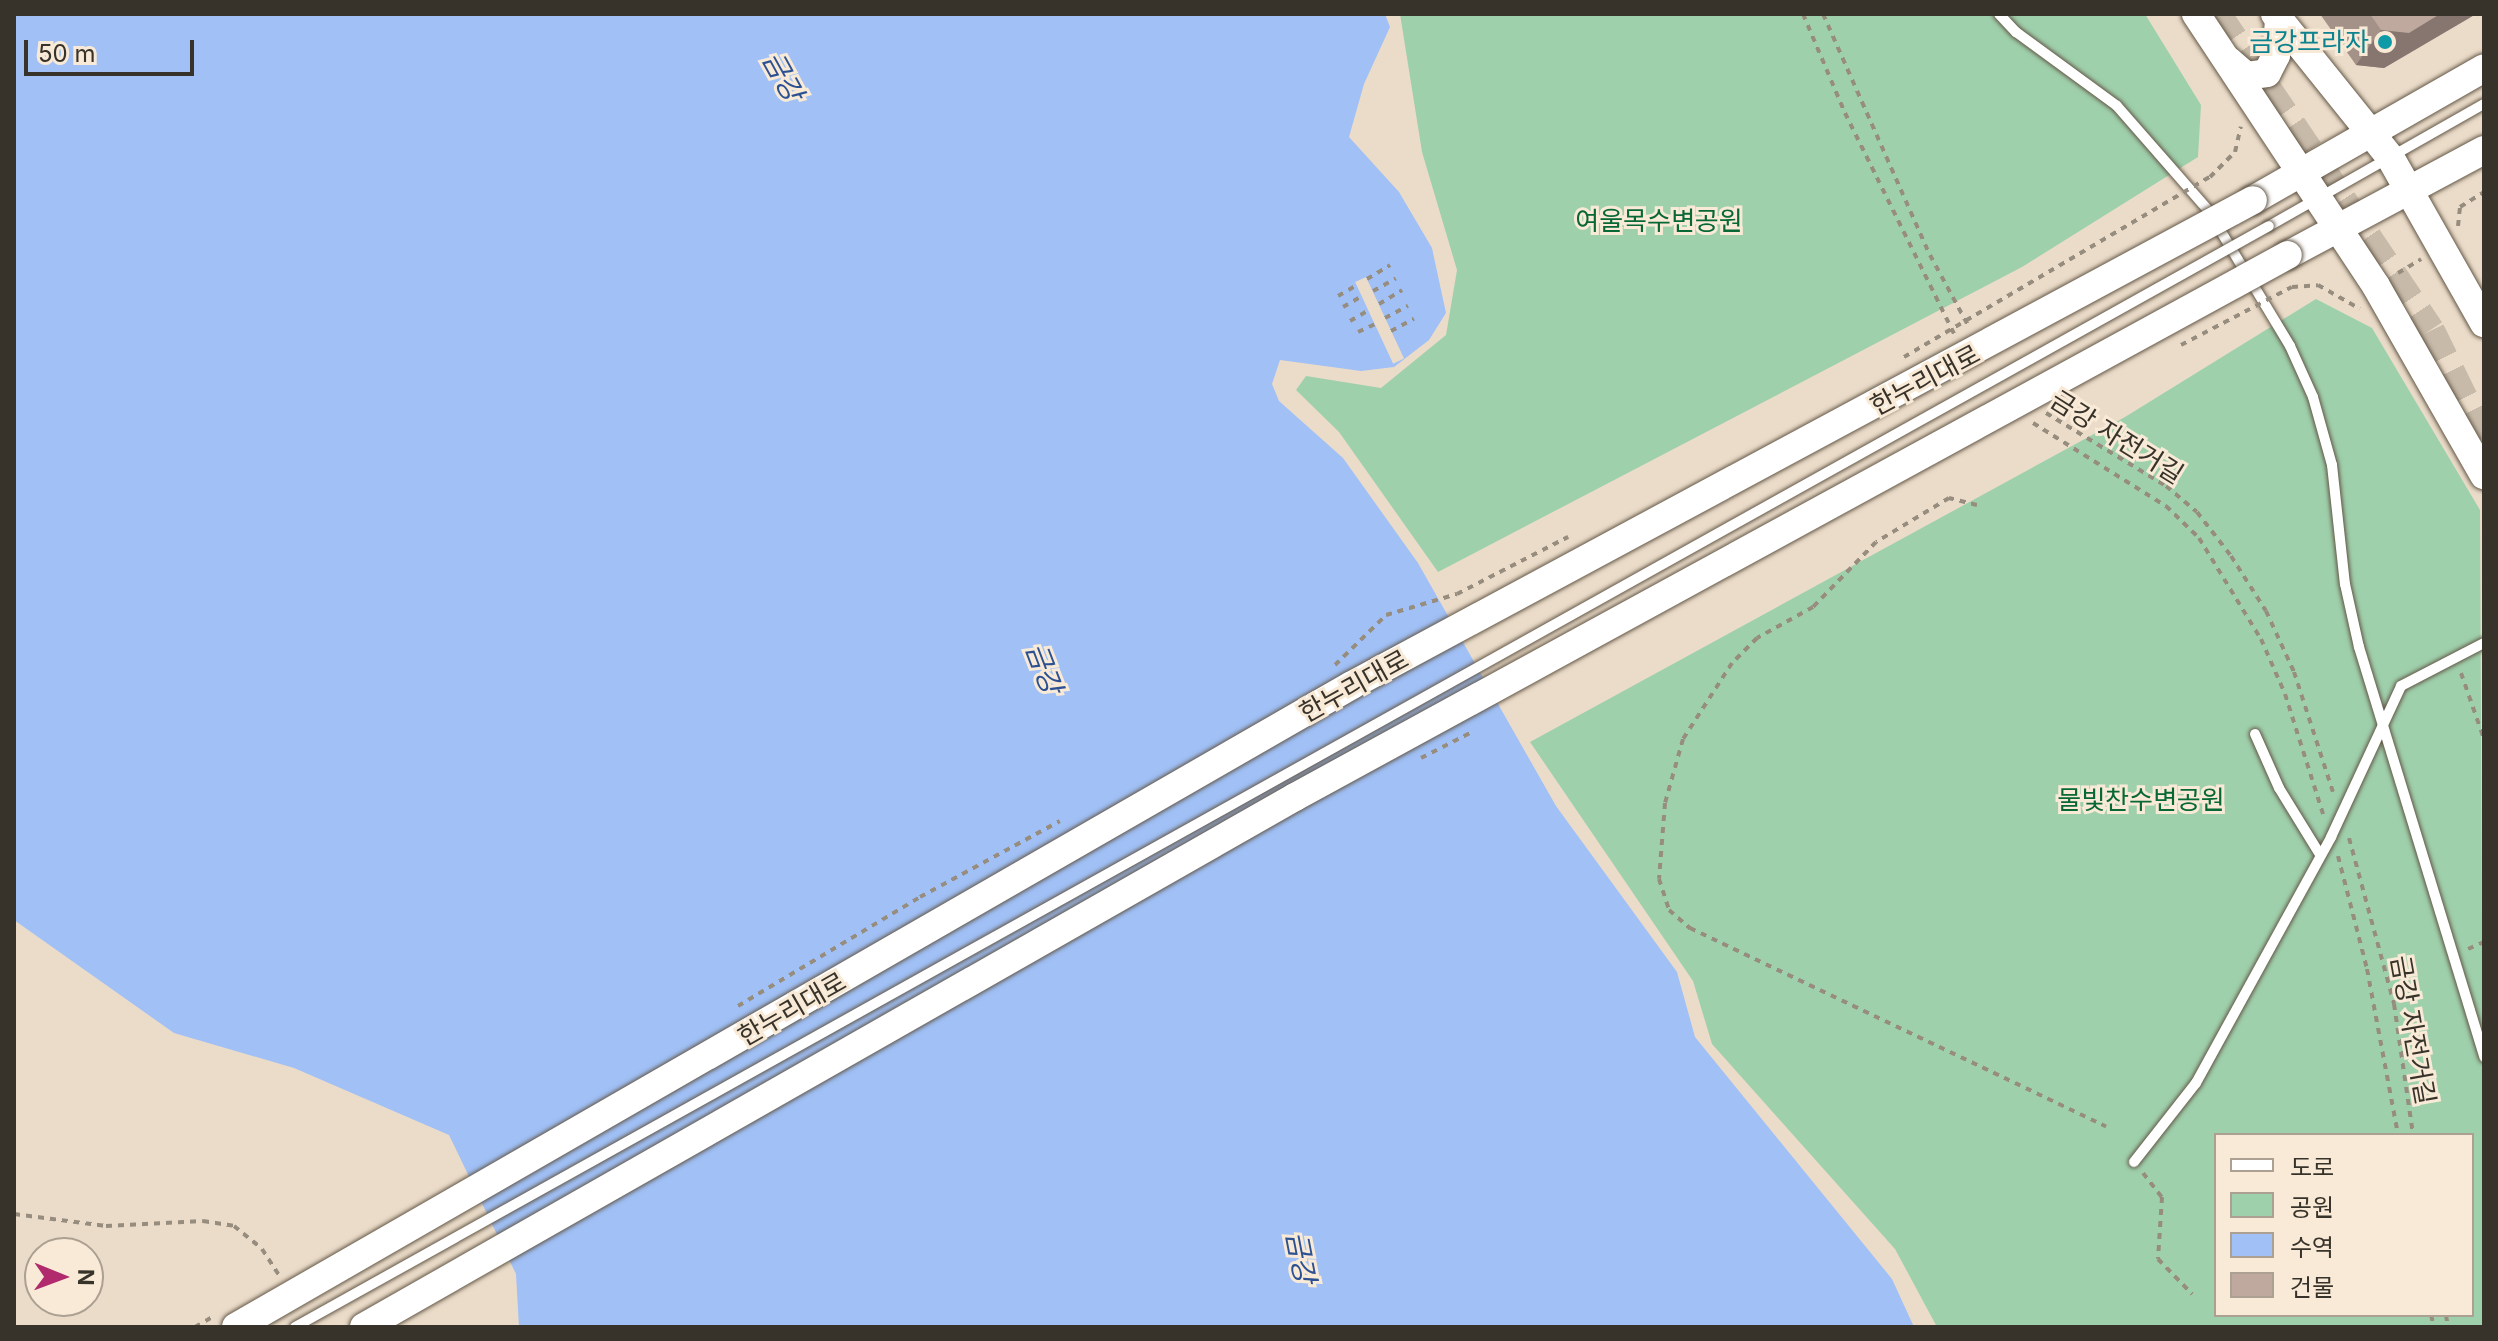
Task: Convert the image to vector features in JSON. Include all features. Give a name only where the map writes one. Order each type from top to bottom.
[{"type":"street","points":[[2196,14],[2376,286],[2484,475]]},
{"type":"street","points":[[2226,58],[2246,76],[2267,73],[2276,55],[2277,17]]},
{"type":"street","points":[[2277,17],[2390,157],[2484,323]]},
{"type":"street","name":"한누리대로","points":[[236,1327],[1352,685],[2303,174],[2370,130],[2484,68]]},
{"type":"street","points":[[364,1327],[1295,797],[2484,150]]},
{"type":"lane","points":[[1999,14],[2117,106],[2208,210],[2290,346],[2313,397],[2332,465],[2345,584],[2381,724],[2484,1057]]},
{"type":"lane","points":[[295,1327],[2318,200],[2484,104]]},
{"type":"lane","points":[[2134,1162],[2196,1083],[2319,853],[2331,837],[2401,686],[2484,643]]},
{"type":"lane","points":[[2255,734],[2279,788],[2319,853]]},
{"type":"path","points":[[1803,14],[1903,236],[1960,346]]},
{"type":"path","points":[[1823,14],[1930,255],[1971,331]]},
{"type":"path","points":[[2210,177],[2235,152],[2241,127]]},
{"type":"path","points":[[2348,303],[2457,238],[2460,207],[2484,192]]},
{"type":"path","points":[[1367,279],[1390,265]]},
{"type":"path","points":[[1373,291],[1396,278]]},
{"type":"path","points":[[1338,296],[1357,285]]},
{"type":"path","points":[[1379,304],[1402,290]]},
{"type":"path","points":[[1343,307],[1362,296]]},
{"type":"path","points":[[1385,318],[1408,306]]},
{"type":"path","points":[[1350,321],[1369,310]]},
{"type":"path","points":[[1391,331],[1414,319]]},
{"type":"path","points":[[1358,332],[1375,324]]},
{"type":"path","name":"금강 자전거길","points":[[2034,406],[2166,486],[2197,512],[2231,556],[2266,611],[2294,672],[2340,813],[2394,1004],[2413,1133]]},
{"type":"path","points":[[2022,416],[2166,506],[2199,538],[2261,639],[2285,694],[2331,837],[2367,969],[2398,1133]]},
{"type":"path","points":[[1977,505],[1949,498],[1876,542],[1813,607],[1757,638],[1732,663],[1683,739],[1665,803],[1659,879],[1669,910],[1690,928],[2106,1126]]},
{"type":"path","points":[[2456,655],[2484,739]]},
{"type":"path","points":[[2134,1162],[2162,1197],[2158,1259],[2192,1294]]},
{"type":"path","points":[[14,1214],[106,1226],[203,1221],[234,1226],[262,1249],[285,1286]]},
{"type":"green space","name":"여울목수변공원","points":[[1400,14],[2145,14],[2201,105],[2198,157],[2022,267],[1438,572],[1339,432],[1296,390],[1306,376],[1381,388],[1446,335],[1457,270],[1422,152]]},
{"type":"green space","name":"물빛찬수변공원","points":[[2316,299],[2372,328],[2480,510],[2484,1327],[1937,1327],[1895,1249],[1712,1044],[1693,981],[1530,742],[2125,417]]},
{"type":"water","name":"금강","points":[[14,14],[1385,14],[1390,27],[1364,84],[1349,137],[1399,192],[1432,248],[1446,313],[1429,340],[1394,367],[1361,371],[1280,360],[1272,384],[1279,401],[1343,458],[1418,563],[1556,806],[1677,972],[1695,1037],[1892,1279],[1914,1327],[519,1327],[516,1274],[449,1135],[294,1068],[174,1033],[14,920]]},
{"type":"pier","points":[[1366,277],[1404,359],[1393,364],[1355,282]]},
{"type":"building","points":[[2370,14],[2440,14],[2409,33],[2381,30]]},
{"type":"tunnel","points":[[2216,14],[2430,331],[2484,441]]},
{"type":"place","name":"금강프라자","points":[[2385,42]]}]
